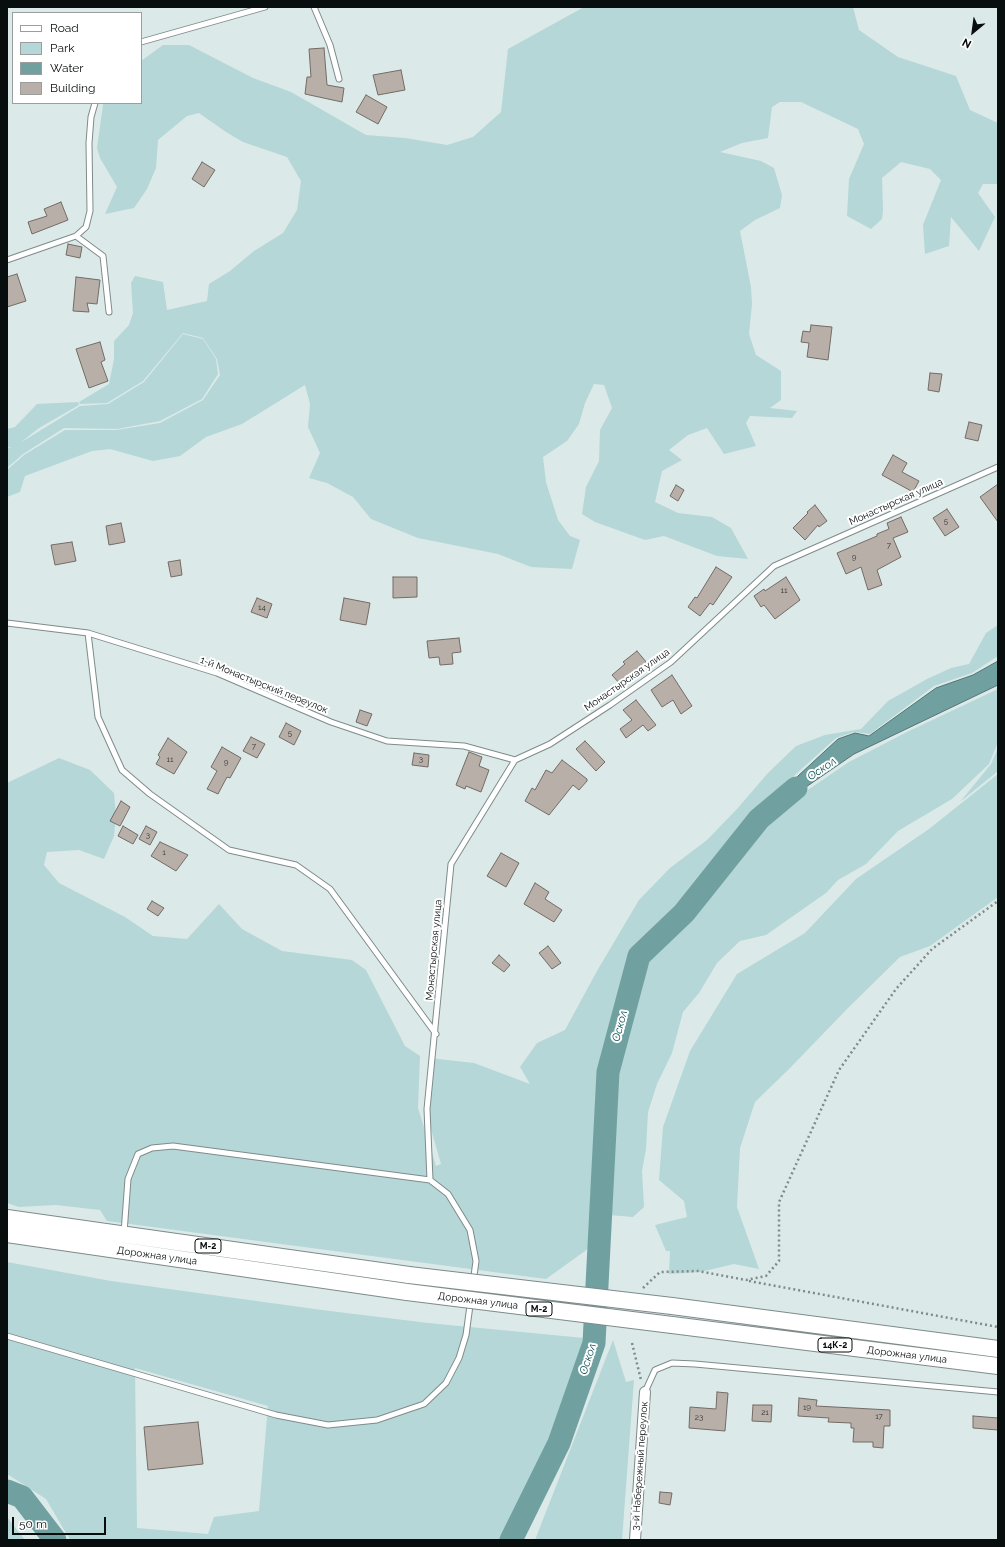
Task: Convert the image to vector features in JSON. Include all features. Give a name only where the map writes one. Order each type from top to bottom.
[{"type":"main road","name":"Дорожная улица","points":[[7,1218],[409,1275],[672,1306],[998,1349]]},
{"type":"main road","name":"Дорожная улица","points":[[7,1234],[407,1292],[998,1366]]},
{"type":"street","name":"3-й Набережный переулок","points":[[635,1540],[644,1392]]},
{"type":"lane","points":[[142,42],[265,7]]},
{"type":"lane","points":[[314,7],[330,45],[339,79]]},
{"type":"lane","points":[[7,260],[76,236],[86,227],[90,211],[89,143],[91,117],[95,104]]},
{"type":"lane","points":[[76,236],[103,256],[109,312]]},
{"type":"lane","name":"Монастырская улица","points":[[430,1180],[428,1109],[451,864],[515,760],[550,744],[610,705],[671,662],[774,566],[998,467]]},
{"type":"lane","name":"1-й Монастырский переулок","points":[[7,622],[88,633],[217,673],[331,722],[387,741],[464,746],[515,760]]},
{"type":"lane","points":[[88,633],[98,717],[122,770],[150,794],[229,850],[296,865],[330,889],[436,1034]]},
{"type":"lane","points":[[7,1336],[276,1415],[328,1425],[377,1420],[424,1404],[446,1383],[459,1358],[466,1335],[476,1261],[470,1230],[448,1194],[430,1180],[172,1146],[152,1148],[138,1154],[128,1179],[124,1234]]},
{"type":"lane","points":[[644,1392],[655,1370],[672,1364],[998,1392]]},
{"type":"path","points":[[746,1280],[766,1276],[779,1261],[779,1202],[839,1070],[896,989],[932,949],[998,901]]},
{"type":"path","points":[[641,1290],[660,1272],[698,1271],[998,1327]]},
{"type":"path","points":[[632,1343],[644,1392]]},
{"type":"green space","points":[[584,7],[853,7],[859,30],[898,57],[956,76],[970,110],[998,123],[998,184],[983,184],[978,193],[995,217],[979,251],[951,217],[949,246],[925,254],[923,225],[941,180],[930,169],[901,162],[882,178],[882,219],[871,229],[847,216],[849,179],[864,144],[858,129],[801,102],[780,102],[772,107],[768,138],[742,143],[720,152],[761,161],[774,168],[782,195],[780,208],[755,220],[740,231],[751,287],[752,304],[749,334],[756,355],[781,371],[781,400],[770,408],[797,411],[792,418],[750,416],[746,423],[756,446],[724,454],[707,428],[688,435],[669,450],[682,460],[662,471],[655,502],[678,513],[712,517],[731,528],[748,559],[717,556],[664,536],[645,540],[595,522],[582,514],[586,487],[599,461],[600,430],[612,408],[604,385],[594,384],[585,403],[579,424],[567,441],[543,457],[546,482],[558,520],[570,536],[580,540],[572,569],[531,567],[498,554],[418,538],[371,519],[353,497],[327,483],[309,478],[320,453],[308,427],[310,404],[305,385],[242,424],[206,437],[180,456],[153,461],[110,449],[92,451],[25,476],[20,492],[7,497],[7,470],[24,455],[65,430],[116,430],[160,423],[203,400],[220,375],[217,359],[203,338],[183,333],[143,381],[107,403],[80,404],[79,402],[109,384],[114,359],[114,341],[129,325],[133,313],[131,283],[135,276],[163,282],[167,310],[207,301],[209,284],[230,271],[254,251],[283,233],[297,210],[301,181],[287,157],[243,142],[199,113],[187,116],[158,140],[156,168],[147,189],[134,208],[105,214],[117,187],[100,158],[97,148],[103,104],[142,104],[142,60],[163,45],[189,45],[253,78],[291,92],[366,135],[405,138],[447,145],[473,137],[501,112],[508,49]]},
{"type":"green space","points":[[183,334],[203,339],[216,359],[218,374],[202,399],[160,421],[117,429],[64,428],[23,454],[7,468],[7,448],[12,447],[7,447],[7,429],[15,427],[37,404],[78,402],[79,405],[39,428],[20,443],[80,406],[108,404],[144,382]]},
{"type":"green space","points":[[998,625],[998,656],[972,673],[934,686],[870,734],[854,732],[836,738],[796,774],[756,816],[680,910],[635,955],[604,1071],[597,1239],[585,1251],[546,1279],[107,1221],[100,1210],[56,1205],[19,1207],[7,1203],[7,783],[59,758],[90,770],[114,793],[116,816],[114,836],[104,859],[79,850],[47,852],[44,865],[59,883],[125,917],[153,936],[187,939],[219,904],[242,929],[282,951],[352,960],[366,970],[405,1046],[420,1056],[418,1108],[436,1166],[441,1164],[425,1108],[429,1058],[474,1063],[530,1084],[520,1067],[537,1043],[565,1030],[597,971],[639,900],[670,868],[707,840],[737,809],[768,773],[796,746],[825,735],[861,729],[888,701],[927,679],[951,668],[969,664],[986,633]]},
{"type":"green space","points":[[998,689],[998,742],[989,764],[952,799],[898,831],[866,864],[838,880],[826,893],[766,935],[740,941],[717,963],[699,993],[683,1012],[672,1053],[657,1084],[648,1112],[646,1149],[642,1171],[644,1207],[633,1217],[609,1215],[617,1066],[646,959],[686,920],[755,832],[796,798],[849,762],[907,732]]},
{"type":"green space","points":[[998,748],[998,771],[960,802],[991,764]]},
{"type":"green space","points":[[998,774],[998,897],[930,946],[900,957],[755,1102],[740,1148],[737,1207],[759,1269],[734,1264],[700,1272],[669,1274],[670,1251],[666,1251],[655,1225],[687,1217],[684,1201],[659,1180],[663,1127],[690,1051],[737,974],[805,933],[856,879],[929,829]]},
{"type":"green space","points":[[7,1262],[111,1281],[322,1310],[428,1323],[584,1338],[544,1458],[503,1540],[70,1540],[46,1499],[7,1474]],"holes":[[[135,1368],[268,1406],[259,1511],[214,1517],[208,1534],[137,1528]]]},
{"type":"green space","points":[[613,1340],[626,1382],[634,1380],[622,1540],[535,1540]]},
{"type":"green space","points":[[7,1517],[25,1540],[7,1540]]},
{"type":"water","points":[[998,661],[998,685],[854,754],[768,813],[798,776],[838,739],[855,733],[869,736],[936,688],[973,675]]},
{"type":"building","points":[[324,48],[327,85],[344,88],[342,102],[305,94],[307,77],[311,77],[309,49]]},
{"type":"building","points":[[401,70],[405,90],[378,95],[373,75]]},
{"type":"building","points":[[366,95],[387,107],[378,124],[356,112]]},
{"type":"building","points":[[202,162],[215,170],[204,187],[192,179]]},
{"type":"building","points":[[61,202],[68,220],[32,234],[28,222],[47,216],[44,209]]},
{"type":"building","points":[[68,244],[82,247],[80,258],[66,255]]},
{"type":"building","points":[[17,274],[26,301],[7,307],[7,277]]},
{"type":"building","points":[[76,277],[100,280],[97,304],[87,303],[89,312],[73,311]]},
{"type":"building","points":[[811,325],[832,327],[828,360],[807,357],[809,343],[801,342],[803,331],[810,332]]},
{"type":"building","points":[[100,342],[105,360],[101,362],[108,381],[89,388],[76,349]]},
{"type":"building","points":[[930,373],[942,374],[939,392],[928,390]]},
{"type":"building","points":[[969,422],[982,425],[978,441],[965,438]]},
{"type":"building","points":[[893,455],[907,463],[902,472],[919,481],[913,492],[882,475]]},
{"type":"building","points":[[998,484],[998,522],[980,497]]},
{"type":"building","points":[[676,485],[684,490],[678,501],[670,496]]},
{"type":"building","points":[[815,505],[827,521],[819,527],[818,525],[805,540],[793,528]]},
{"type":"building","points":[[947,509],[959,527],[945,536],[933,518]]},
{"type":"building","points":[[901,517],[908,532],[893,538],[901,557],[877,570],[882,585],[868,590],[861,567],[846,574],[837,553],[877,536],[877,534],[889,529],[887,523]]},
{"type":"building","points":[[121,523],[125,542],[109,545],[106,526]]},
{"type":"building","points":[[72,542],[76,561],[55,565],[51,545]]},
{"type":"building","points":[[180,560],[182,575],[171,577],[168,562]]},
{"type":"building","points":[[716,567],[732,577],[713,605],[710,603],[700,616],[688,607],[695,597],[697,598]]},
{"type":"building","points":[[393,577],[417,577],[417,597],[393,598]]},
{"type":"building","points":[[786,577],[800,600],[775,619],[764,605],[761,607],[754,596],[764,589],[765,591]]},
{"type":"building","points":[[257,598],[272,604],[267,618],[251,612]]},
{"type":"building","points":[[344,598],[370,603],[366,625],[340,620]]},
{"type":"building","points":[[459,638],[461,652],[452,653],[453,664],[440,665],[439,657],[429,658],[427,641]]},
{"type":"building","points":[[637,651],[647,663],[620,684],[612,675],[625,664],[623,662]]},
{"type":"building","points":[[672,675],[692,706],[681,714],[673,700],[662,707],[651,690]]},
{"type":"building","points":[[636,700],[656,725],[648,731],[643,725],[626,738],[620,729],[632,720],[623,710]]},
{"type":"building","points":[[360,710],[372,714],[367,726],[356,722]]},
{"type":"building","points":[[286,723],[301,731],[294,745],[279,737]]},
{"type":"building","points":[[251,737],[265,744],[257,758],[243,751]]},
{"type":"building","points":[[168,738],[187,752],[174,774],[156,764],[160,757],[158,755]]},
{"type":"building","points":[[585,741],[605,762],[596,771],[576,749]]},
{"type":"building","points":[[222,747],[241,758],[230,778],[227,777],[218,794],[207,789],[217,771],[211,767]]},
{"type":"building","points":[[469,752],[482,757],[479,766],[489,770],[481,792],[466,786],[465,789],[456,785]]},
{"type":"building","points":[[414,753],[429,755],[428,767],[412,765]]},
{"type":"building","points":[[562,760],[587,779],[587,781],[579,790],[573,785],[549,815],[525,801],[532,788],[535,790],[546,770],[552,773]]},
{"type":"building","points":[[121,801],[130,807],[120,826],[110,821]]},
{"type":"building","points":[[123,826],[138,835],[133,844],[118,836]]},
{"type":"building","points":[[146,826],[157,832],[150,845],[139,839]]},
{"type":"building","points":[[160,842],[188,855],[176,871],[151,856]]},
{"type":"building","points":[[501,853],[519,863],[506,887],[487,876]]},
{"type":"building","points":[[535,883],[549,892],[545,899],[562,910],[554,922],[524,904]]},
{"type":"building","points":[[152,901],[164,908],[158,916],[147,909]]},
{"type":"building","points":[[548,946],[561,963],[552,969],[539,953]]},
{"type":"building","points":[[499,955],[510,965],[504,972],[492,963]]},
{"type":"building","points":[[717,1392],[728,1393],[725,1431],[689,1428],[690,1407],[716,1409]]},
{"type":"building","points":[[799,1398],[817,1400],[816,1406],[890,1410],[890,1426],[884,1426],[883,1448],[873,1447],[873,1442],[853,1442],[854,1428],[851,1428],[851,1423],[828,1422],[829,1418],[798,1416]]},
{"type":"building","points":[[753,1405],[772,1405],[771,1422],[752,1421]]},
{"type":"building","points":[[973,1416],[998,1418],[998,1430],[973,1428]]},
{"type":"building","points":[[198,1422],[203,1464],[148,1470],[144,1427]]},
{"type":"building","points":[[660,1492],[672,1493],[670,1505],[659,1503]]},
{"type":"waterway","name":"Оскол","points":[[511,1540],[559,1443],[594,1343],[608,1072],[639,956],[684,913],[759,819],[796,788]]},
{"type":"waterway","name":"Оскол","points":[[7,1491],[22,1497],[55,1540]]}]
